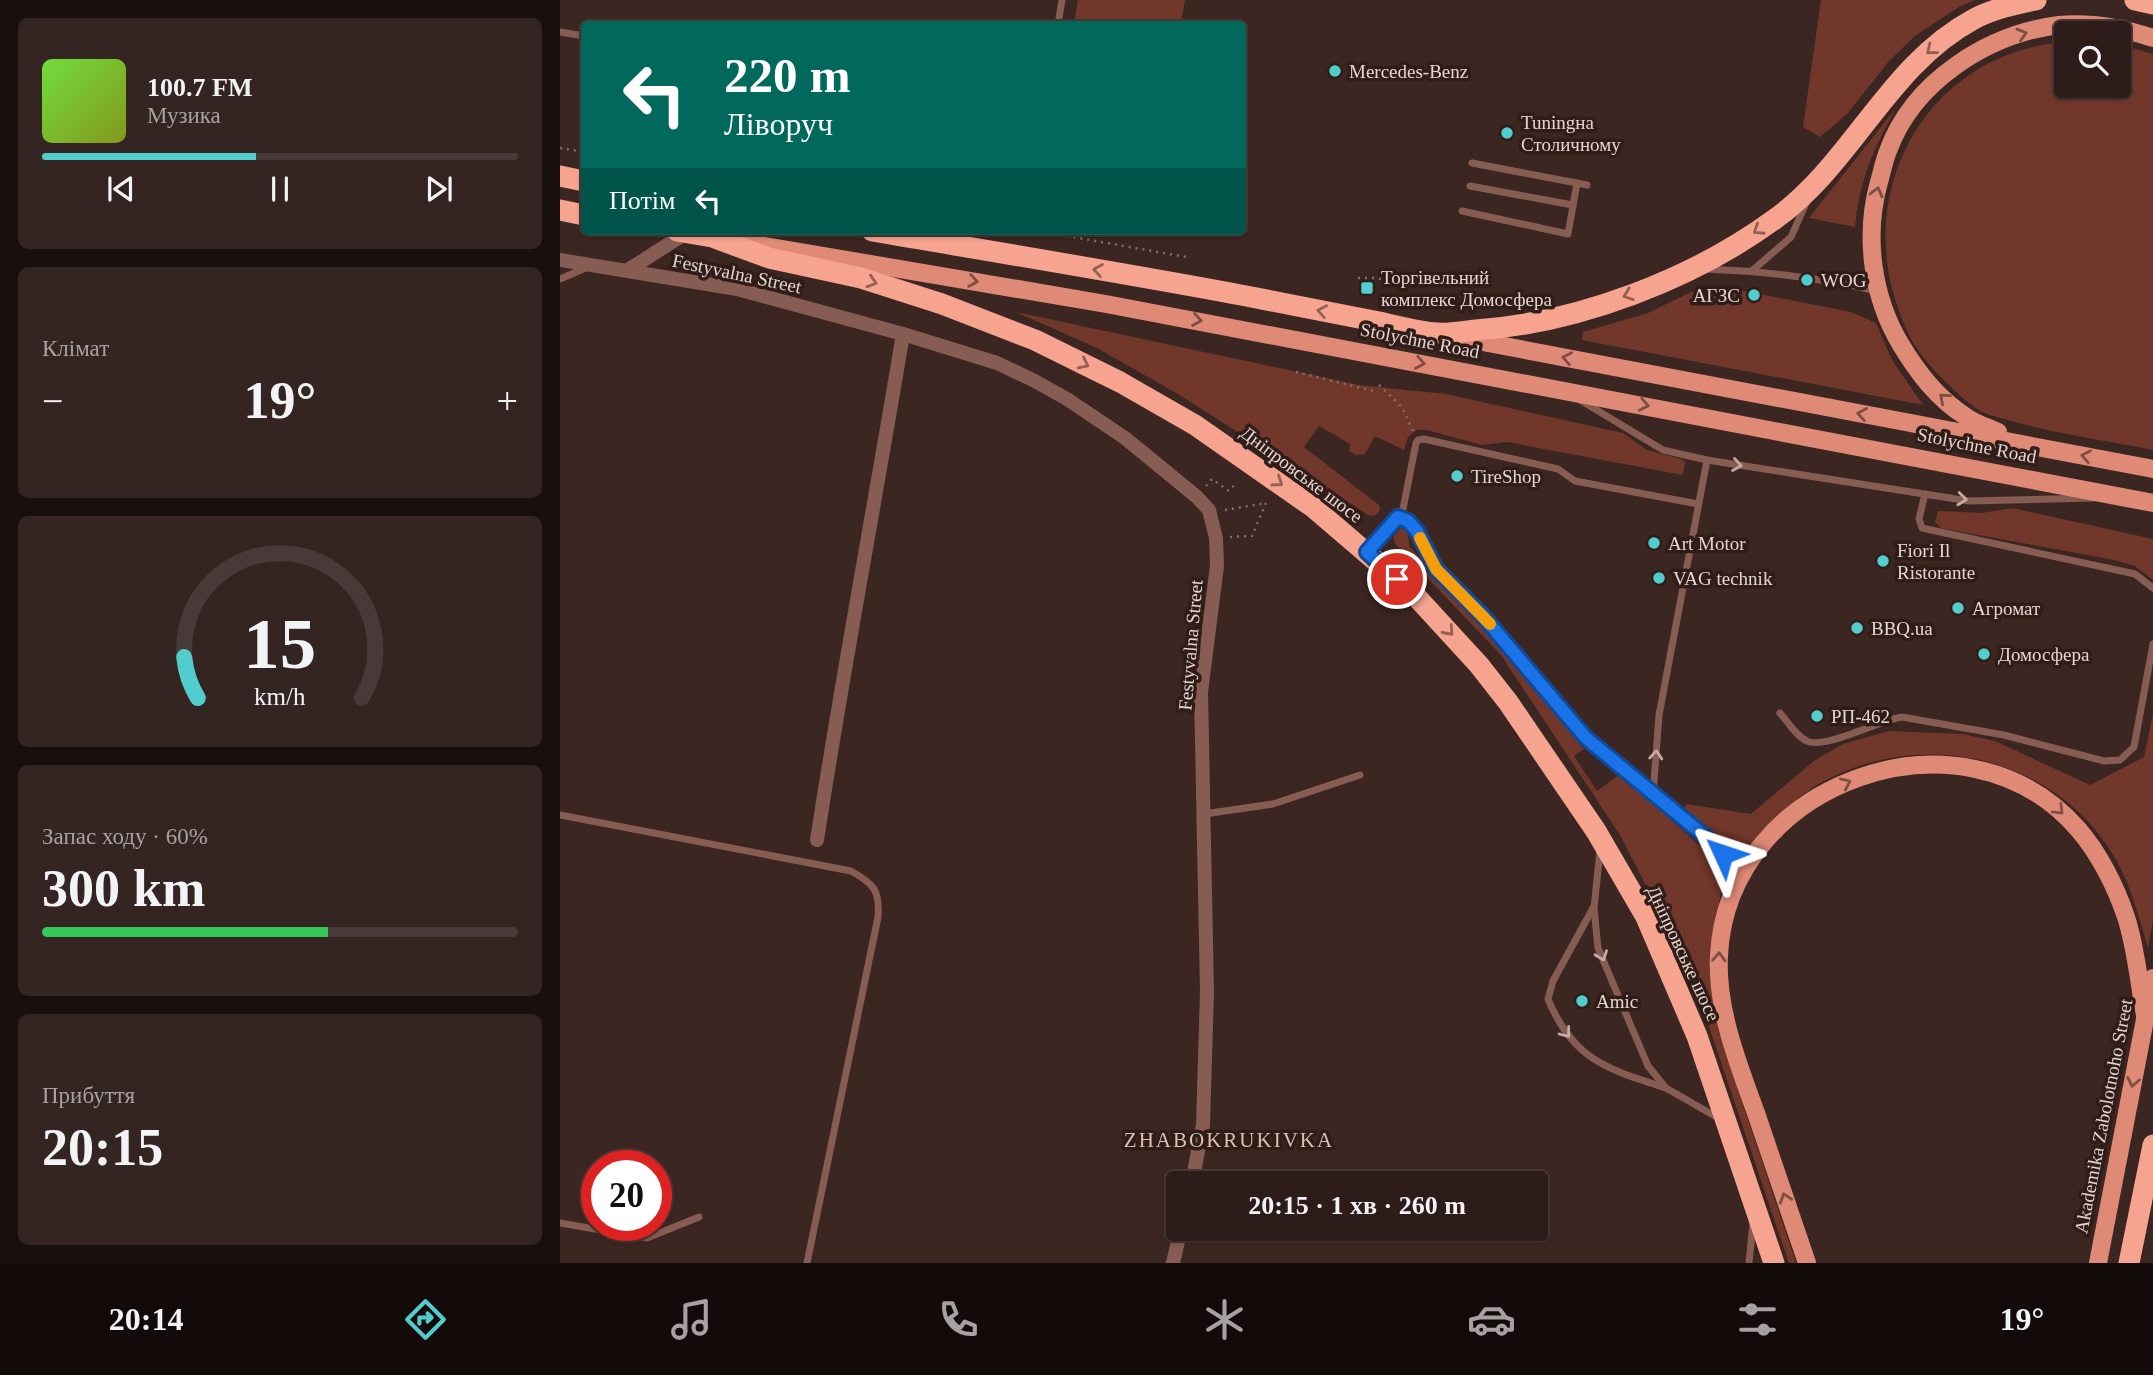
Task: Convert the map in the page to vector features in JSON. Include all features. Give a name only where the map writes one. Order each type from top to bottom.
[{"type":"highway","points":[[1437,333],[1497,329],[1577,312],[1659,284],[1739,243],[1777,218],[1815,184],[1849,146],[1912,65],[1976,17],[2014,4],[2036,0]]},
{"type":"highway","points":[[2136,0],[2153,4]]},
{"type":"highway","points":[[560,176],[581,180]]},
{"type":"highway","points":[[560,210],[581,214]]},
{"type":"highway","name":"Stolychne Road","points":[[700,235],[712,237]]},
{"type":"highway","name":"Stolychne Road","points":[[895,235],[1217,290],[1437,333]]},
{"type":"highway","name":"Дніпровське шосе","points":[[712,237],[768,258],[861,278],[942,304],[1035,340],[1120,382],[1195,425],[1314,508],[1412,593],[1479,665],[1508,702],[1601,840],[1646,917],[1697,1036],[1774,1263]]},
{"type":"highway","points":[[2129,1263],[2153,1145]]},
{"type":"main road","points":[[2024,443],[1965,416],[1919,375],[1893,332],[1878,292],[1870,238],[1874,198],[1888,150],[1910,110],[1935,83],[1963,60],[1997,42],[2060,25],[2097,25],[2153,38]]},
{"type":"main road","name":"Stolychne Road","points":[[712,237],[1106,304],[2153,503]]},
{"type":"main road","name":"Stolychne Road","points":[[1437,333],[2153,469]]},
{"type":"main road","name":"Дніпровське шосе","points":[[1807,1263],[1726,1020],[1720,984],[1719,954],[1727,912],[1736,886],[1750,860],[1765,839],[1800,808],[1821,794],[1868,773],[1908,765],[1952,764],[1982,769],[2022,784],[2050,801],[2079,830],[2102,864],[2126,917],[2145,1015]]},
{"type":"main road","name":"Akademika Zabolotnoho Street","points":[[2098,1263],[2153,978]]},
{"type":"main road","points":[[2138,1263],[2153,1157]]},
{"type":"street","points":[[628,271],[678,235]]},
{"type":"street","name":"Festyvalna Street","points":[[560,260],[737,289],[903,334],[997,363],[1056,393],[1125,438],[1209,510],[1216,538],[1217,566],[1201,692],[1207,992],[1203,1125],[1194,1171]]},
{"type":"street","points":[[817,840],[856,598],[903,334]]},
{"type":"street","points":[[1173,1263],[1178,1241]]},
{"type":"lane","points":[[1058,21],[1062,0]]},
{"type":"lane","points":[[560,32],[581,36]]},
{"type":"lane","points":[[1472,163],[1587,185]]},
{"type":"lane","points":[[1462,211],[1568,234],[1577,183]]},
{"type":"lane","points":[[1753,270],[1791,237],[1815,184]]},
{"type":"lane","points":[[1470,186],[1573,205]]},
{"type":"lane","points":[[560,279],[592,265]]},
{"type":"lane","points":[[1691,268],[1753,270],[1842,283],[1878,292]]},
{"type":"lane","points":[[1564,390],[1663,450],[1707,460],[1987,501],[2122,497]]},
{"type":"lane","points":[[1367,552],[1403,509],[1416,443],[1424,439],[1558,469],[1575,481],[1698,504]]},
{"type":"lane","points":[[1653,795],[1659,715],[1707,460]]},
{"type":"lane","points":[[1925,494],[1919,519],[1922,527],[2135,574],[2153,588]]},
{"type":"lane","points":[[1398,517],[1408,521],[1417,531],[1436,569],[1483,616],[1586,738],[1719,848],[1728,874],[1727,912]]},
{"type":"lane","points":[[1780,713],[1798,735],[1809,743],[1824,742],[1888,719],[1902,717],[2004,735],[2104,761],[2120,760],[2134,747],[2153,645]]},
{"type":"lane","points":[[1203,814],[1273,804],[1360,775]]},
{"type":"lane","points":[[560,815],[851,872],[875,888],[879,901],[878,917],[807,1263]]},
{"type":"lane","points":[[1601,840],[1594,908],[1598,948],[1648,1066],[1666,1087]]},
{"type":"lane","points":[[1594,908],[1553,981],[1548,999],[1566,1035],[1601,1065],[1666,1087],[1727,1123]]},
{"type":"lane","points":[[1749,1263],[1754,1202]]},
{"type":"lane","points":[[560,1223],[647,1238],[699,1217]]},
{"type":"path","points":[[560,148],[581,152]]},
{"type":"path","points":[[1062,235],[1186,257]]},
{"type":"path","points":[[1359,278],[1376,278],[1400,284]]},
{"type":"path","points":[[1296,372],[1378,391]]},
{"type":"path","points":[[1379,385],[1402,407],[1418,440]]},
{"type":"path","points":[[1212,479],[1230,491],[1237,482]]},
{"type":"path","points":[[1209,510],[1234,510],[1266,503],[1252,536],[1236,537]]},
{"type":"shaded area","points":[[1078,0],[1185,0],[1182,21],[1074,21]]},
{"type":"shaded area","points":[[1821,0],[1975,0],[1959,7],[1915,36],[1889,61],[1847,114],[1820,137],[1803,127]]},
{"type":"shaded area","points":[[2054,44],[2054,98],[2131,98],[2131,48],[2153,54],[2153,450],[2051,431],[1982,412],[1959,394],[1923,357],[1908,332],[1896,302],[1886,256],[1887,211],[1898,168],[1917,129],[1944,95],[1979,69],[2020,50]]},
{"type":"shaded area","points":[[1896,108],[1869,165],[1860,195],[1855,227],[1809,218]]},
{"type":"shaded area","points":[[1720,286],[1851,312],[1876,323],[1892,360],[1923,405],[1582,340],[1583,332],[1648,313],[1691,292]]},
{"type":"shaded area","points":[[1016,312],[1359,385],[1446,394],[1623,433],[1647,450],[1681,459],[1685,462],[1683,475],[1507,442],[1482,445],[1427,430],[1417,430],[1408,437],[1404,450],[1375,436],[1365,454],[1356,455],[1349,451],[1350,444],[1319,426],[1304,447],[1379,505],[1380,510],[1376,515],[1370,516],[1178,394],[1097,348]]},
{"type":"shaded area","points":[[2013,508],[2153,539],[2153,580],[2135,566],[2114,560],[1941,528],[1935,522],[1938,511],[1982,513]]},
{"type":"shaded area","points":[[1401,528],[1408,530],[1409,546],[1505,645],[1584,749],[1574,756],[1597,791],[1620,774],[1718,862],[1721,885],[1711,963],[1718,1030],[1796,1263],[1789,1263],[1700,1000],[1682,956],[1620,835],[1501,655],[1395,544],[1393,537]]},
{"type":"shaded area","points":[[2153,713],[2153,920],[2148,948],[2121,868],[2089,823],[2057,794],[2021,774],[1981,760],[1940,755],[1898,757],[1857,767],[1817,785],[1795,801],[1740,859],[1684,810],[1686,804],[1751,814],[1814,761],[1843,744],[1889,731],[1962,734],[1995,741],[2090,785],[2144,757]]},
{"type":"slow traffic","points":[[1420,538],[1436,569],[1490,624]]},
{"type":"place","name":"Mercedes-Benz","points":[[1335,71]]},
{"type":"place","name":"Tuningна Столичному","points":[[1507,133]]},
{"type":"place","name":"WOG","points":[[1807,280]]},
{"type":"place","name":"Торгівельний комплекс Домосфера","points":[[1367,288]]},
{"type":"place","name":"АГЗС","points":[[1754,295]]},
{"type":"place","name":"TireShop","points":[[1457,476]]},
{"type":"place","name":"Art Motor","points":[[1654,543]]},
{"type":"place","name":"Fiori Il Ristorante","points":[[1883,561]]},
{"type":"place","name":"VAG technik","points":[[1659,578]]},
{"type":"place","name":"Агромат","points":[[1958,608]]},
{"type":"place","name":"BBQ.ua","points":[[1857,628]]},
{"type":"place","name":"Домосфера","points":[[1984,654]]},
{"type":"place","name":"РП-462","points":[[1817,716]]},
{"type":"place","name":"Amic","points":[[1582,1001]]},
{"type":"district","name":"ZHABOKRUKIVKA","points":[[1229,1140]]},
{"type":"route","points":[[1397,579],[1367,552],[1398,517],[1408,521],[1417,531],[1436,569],[1483,616],[1586,738],[1723,854]]}]
